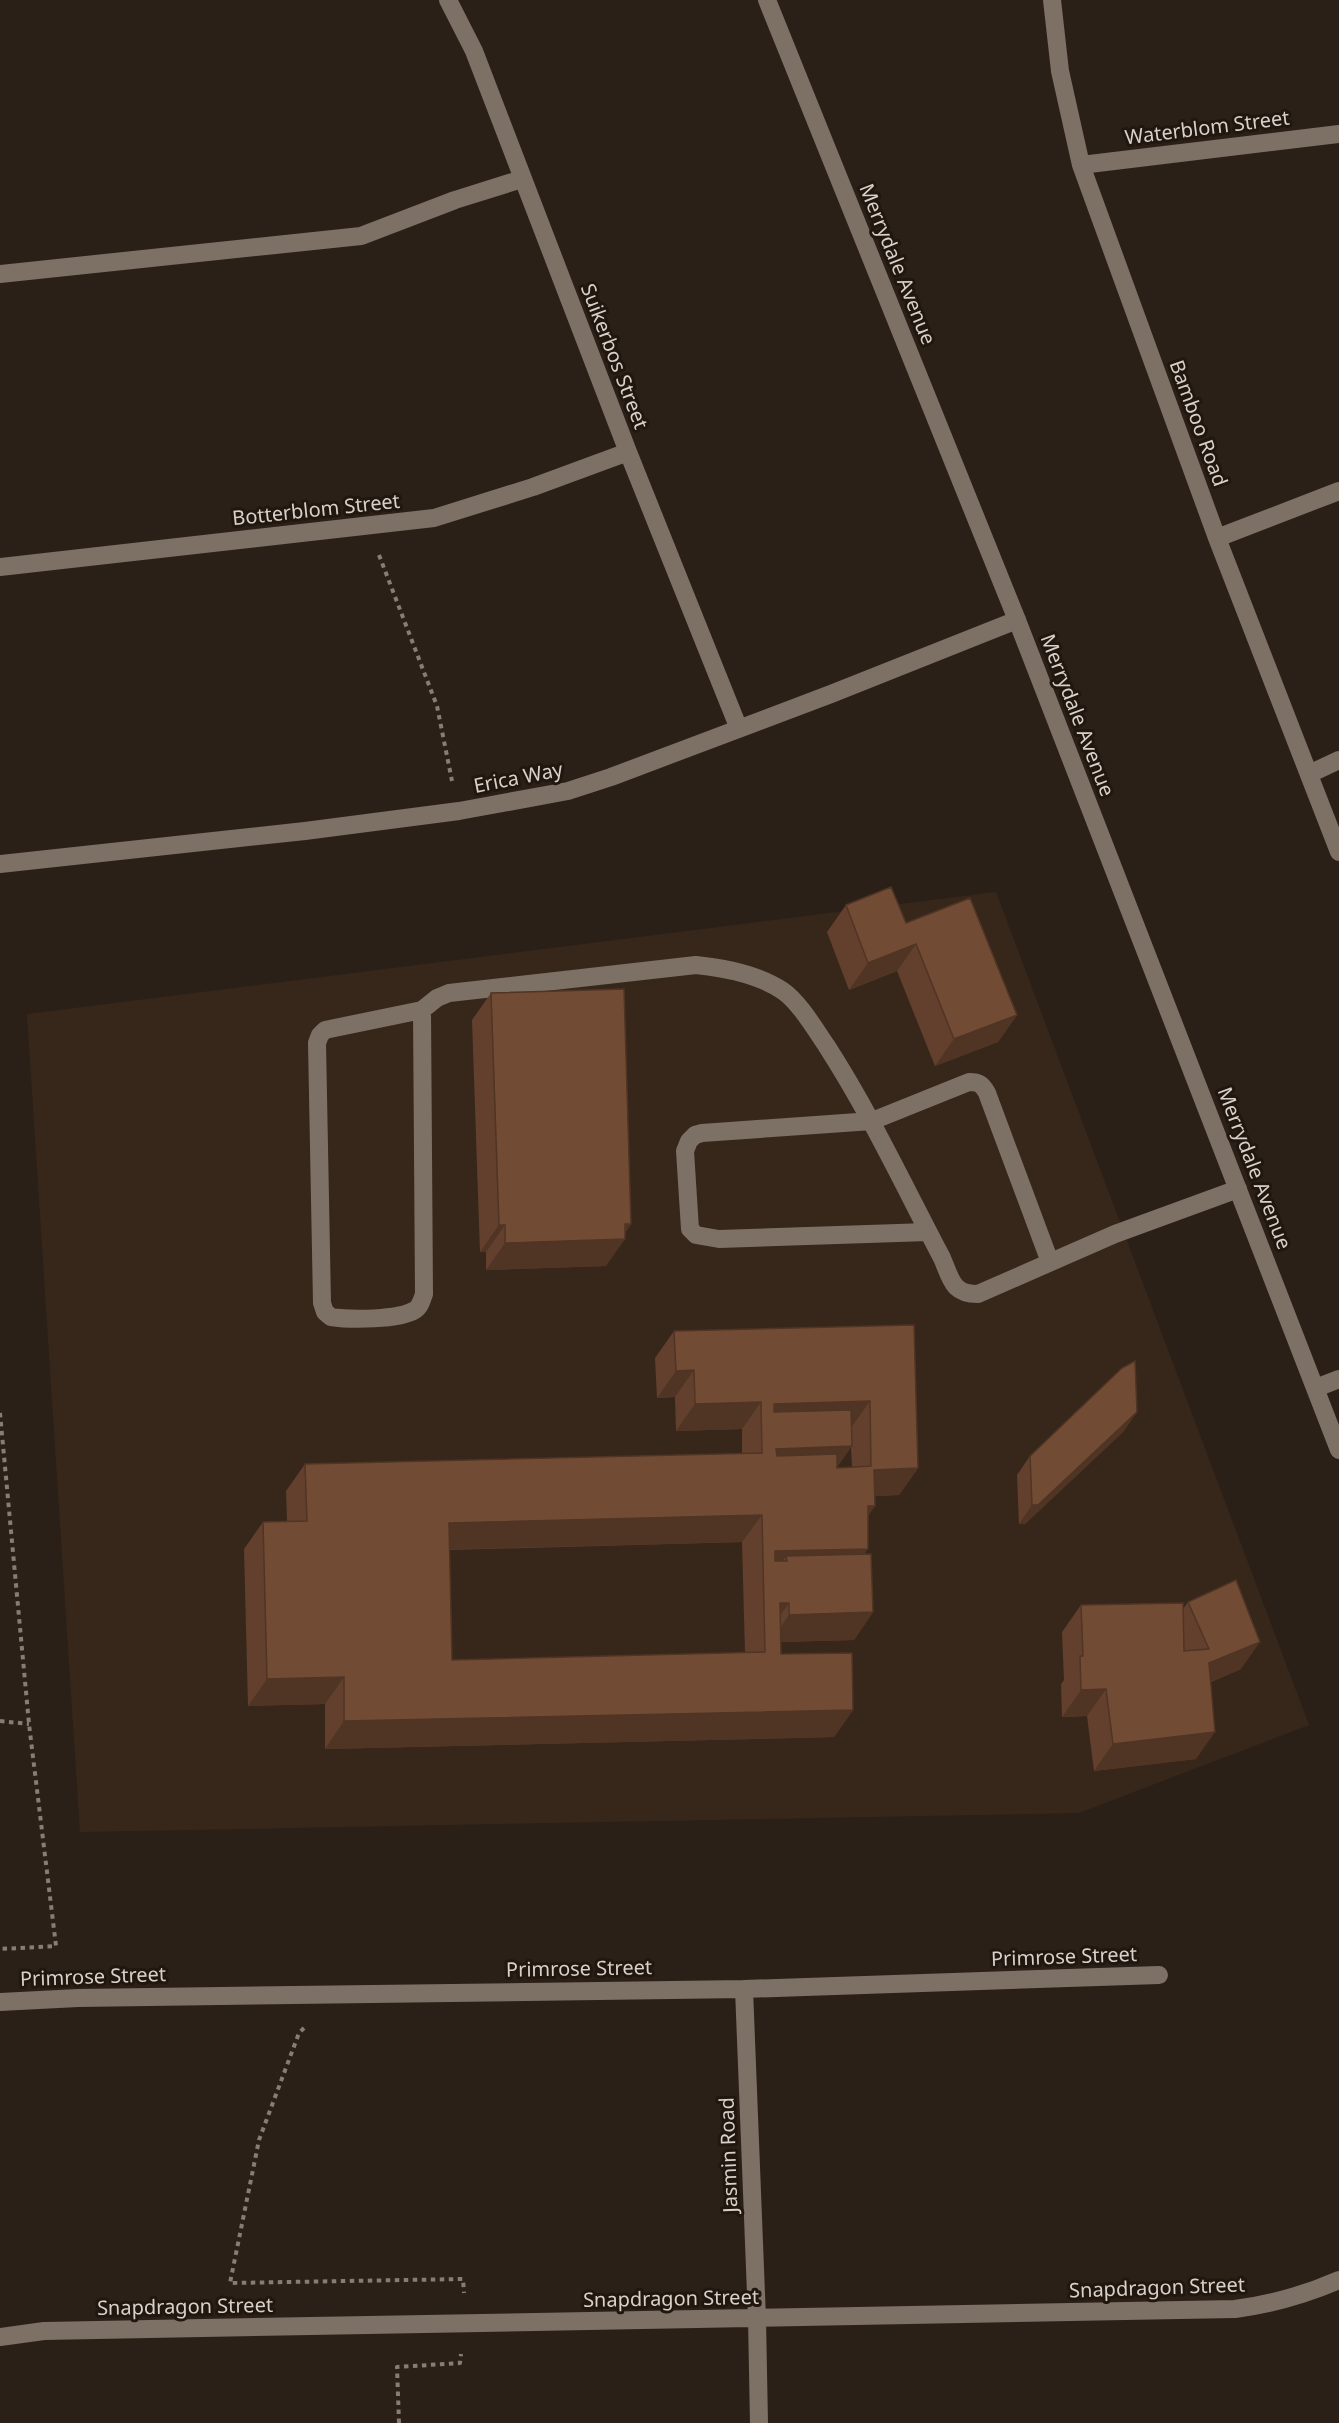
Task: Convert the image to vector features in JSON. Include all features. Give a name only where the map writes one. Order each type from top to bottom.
[{"type":"street","name":"Suikerbos Street","points":[[448,0],[474,51],[628,452],[739,729]]},
{"type":"street","name":"Merrydale Avenue","points":[[767,0],[1017,620],[1339,1450]]},
{"type":"street","name":"Bamboo Road","points":[[1052,0],[1060,70],[1080,165],[1217,538],[1339,852]]},
{"type":"street","name":"Waterblom Street","points":[[1080,165],[1339,134]]},
{"type":"street","points":[[0,274],[361,236],[456,200],[522,179]]},
{"type":"street","name":"Botterblom Street","points":[[0,567],[434,518],[628,452]]},
{"type":"street","points":[[1217,538],[1339,491]]},
{"type":"street","name":"Erica Way","points":[[0,864],[294,832],[459,811],[568,791],[739,729],[1017,620]]},
{"type":"street","points":[[1309,774],[1339,760]]},
{"type":"street","points":[[423,1010],[424,1294],[420,1306],[414,1311],[394,1316],[342,1319],[331,1317],[325,1312],[322,1303],[317,1043],[325,1030],[423,1010],[438,998],[449,993],[696,965],[749,975],[784,991],[811,1022],[852,1084],[952,1283],[963,1293],[978,1293],[1115,1234],[1238,1189]]},
{"type":"street","points":[[928,1232],[719,1239],[696,1235],[690,1229],[686,1151],[689,1141],[695,1135],[872,1121],[969,1082],[977,1082],[983,1085],[1050,1262]]},
{"type":"street","points":[[1316,1388],[1339,1379]]},
{"type":"street","name":"Primrose Street","points":[[0,2001],[744,1989],[1159,1975]]},
{"type":"street","name":"Jasmin Road","points":[[744,1989],[759,2423]]},
{"type":"street","name":"Snapdragon Street","points":[[0,2337],[44,2331],[1235,2309],[1267,2305],[1305,2294],[1339,2280]]},
{"type":"path","points":[[367,526],[438,706],[459,811]]},
{"type":"path","points":[[0,1413],[29,1724],[56,1946],[0,1949]]},
{"type":"path","points":[[0,1721],[29,1724]]},
{"type":"path","points":[[230,2283],[259,2140],[299,2033],[335,1994]]},
{"type":"shaded area","points":[[996,892],[1309,1725],[1079,1813],[80,1832],[27,1014]]},
{"type":"building","points":[[891,887],[906,923],[970,898],[1017,1015],[954,1039],[916,944],[868,963],[846,905]]},
{"type":"building","points":[[624,989],[631,1224],[625,1224],[625,1239],[505,1243],[505,1225],[499,1225],[491,993]]},
{"type":"building","points":[[914,1325],[918,1468],[874,1470],[875,1506],[868,1506],[868,1549],[775,1551],[775,1561],[787,1561],[786,1556],[871,1554],[873,1612],[789,1615],[789,1603],[780,1603],[781,1654],[852,1653],[853,1710],[344,1721],[344,1677],[267,1679],[263,1522],[307,1521],[305,1464],[762,1453],[761,1402],[695,1404],[694,1370],[676,1371],[674,1331]],"holes":[[[870,1401],[871,1466],[837,1468],[837,1454],[777,1456],[776,1449],[852,1446],[851,1410],[774,1412],[774,1404]],[[762,1515],[765,1652],[452,1660],[449,1523]]]},
{"type":"building","points":[[1135,1361],[1137,1412],[1038,1505],[1032,1505],[1030,1456],[1122,1368]]},
{"type":"building","points":[[1236,1580],[1260,1642],[1209,1663],[1215,1732],[1113,1744],[1106,1689],[1081,1690],[1080,1656],[1083,1656],[1081,1605],[1183,1603],[1184,1651],[1209,1649],[1188,1602]]}]
